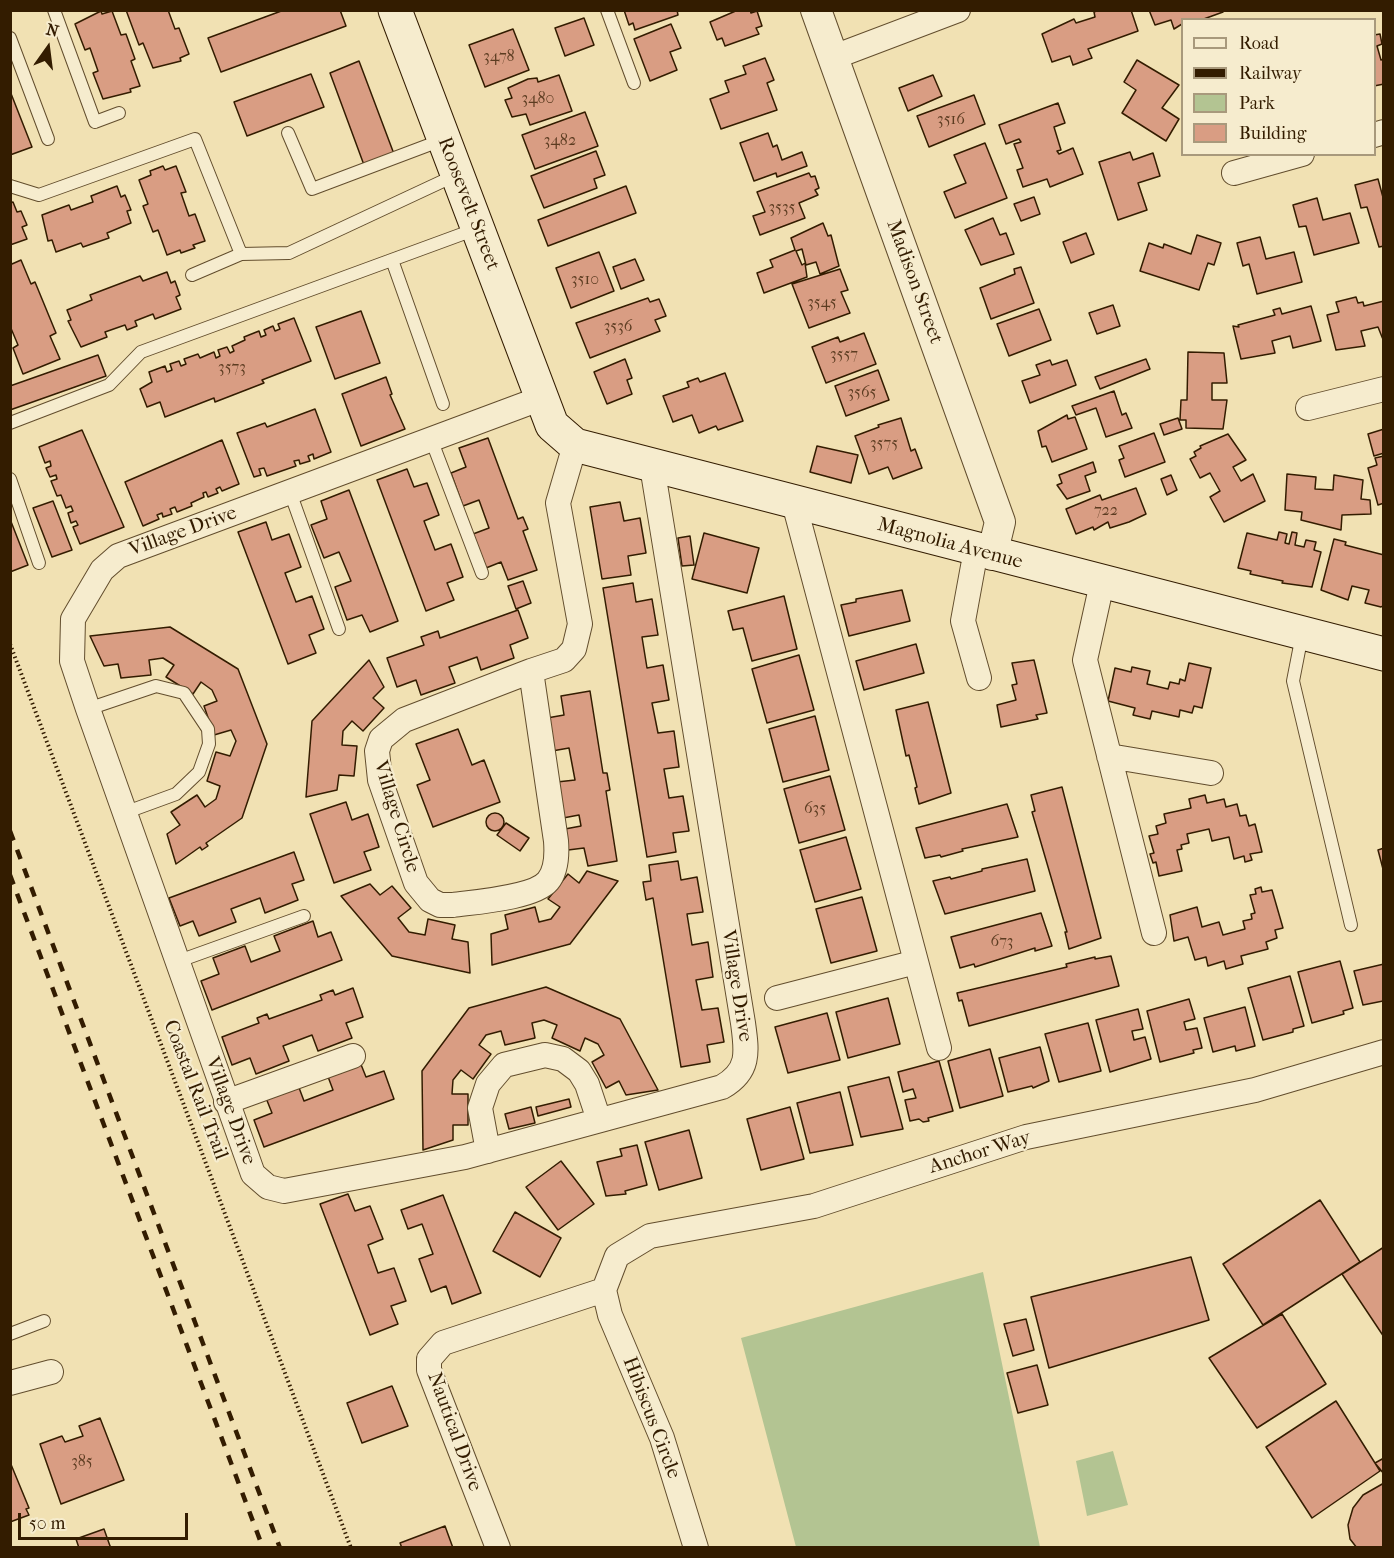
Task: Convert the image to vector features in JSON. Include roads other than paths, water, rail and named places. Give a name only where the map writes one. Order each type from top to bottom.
[{"type":"main road","name":"Roosevelt Street","points":[[395,10],[542,398]]},
{"type":"main road","name":"Magnolia Avenue","points":[[542,398],[552,425],[575,445],[1383,654]]},
{"type":"street","name":"Madison Street","points":[[816,10],[999,522],[984,552]]},
{"type":"street","points":[[834,57],[958,10]]},
{"type":"street","points":[[1234,173],[1295,156]]},
{"type":"street","points":[[1308,408],[1383,389]]},
{"type":"street","name":"Village Drive","points":[[542,398],[118,556],[102,570],[73,619],[72,661],[88,709],[253,1174],[268,1187],[284,1191],[488,1151],[722,1086],[736,1078],[747,1054],[652,466]]},
{"type":"street","name":"Village Circle","points":[[531,671],[556,841],[557,856],[554,869],[548,882],[529,892],[441,905],[430,900],[416,883],[378,772],[377,751],[381,739],[404,720],[531,671],[564,660],[574,649],[580,624],[558,503],[575,445]]},
{"type":"street","points":[[794,503],[939,1048]]},
{"type":"street","points":[[979,678],[963,621],[984,552]]},
{"type":"street","points":[[1102,583],[1085,660],[1154,933]]},
{"type":"street","points":[[1110,756],[1211,773]]},
{"type":"street","points":[[777,998],[916,962]]},
{"type":"street","name":"Anchor Way","points":[[604,1290],[617,1256],[650,1236],[814,1206],[1026,1137],[1255,1090],[1383,1052]]},
{"type":"street","points":[[488,1151],[480,1108],[488,1084],[504,1065],[545,1055],[563,1059],[583,1077],[599,1120]]},
{"type":"street","points":[[226,1102],[353,1056]]},
{"type":"street","name":"Nautical Drive","points":[[498,1548],[429,1370],[429,1359],[443,1343],[604,1290]]},
{"type":"street","name":"Hibiscus Circle","points":[[604,1290],[610,1315],[662,1438],[696,1548]]},
{"type":"street","points":[[10,1383],[51,1372]]},
{"type":"lane","points":[[54,10],[95,122],[119,113]]},
{"type":"lane","points":[[607,10],[634,83]]},
{"type":"lane","points":[[10,38],[48,139]]},
{"type":"lane","points":[[288,134],[312,189],[444,140]]},
{"type":"lane","points":[[10,186],[39,195],[195,139],[241,254]]},
{"type":"lane","points":[[192,275],[241,254],[289,253],[457,174]]},
{"type":"lane","points":[[10,423],[109,385],[141,352],[478,229]]},
{"type":"lane","points":[[392,260],[443,404]]},
{"type":"lane","points":[[431,439],[482,573]]},
{"type":"lane","points":[[10,479],[39,563]]},
{"type":"lane","points":[[290,492],[339,629]]},
{"type":"lane","points":[[1302,634],[1293,681],[1351,925]]},
{"type":"lane","points":[[88,709],[156,686],[184,693],[208,729],[209,744],[199,772],[176,794],[124,813]]},
{"type":"lane","points":[[176,962],[304,916]]},
{"type":"lane","points":[[10,1334],[44,1321]]},
{"type":"railway","points":[[10,831],[280,1548]]},
{"type":"railway","points":[[10,875],[263,1548]]}]
